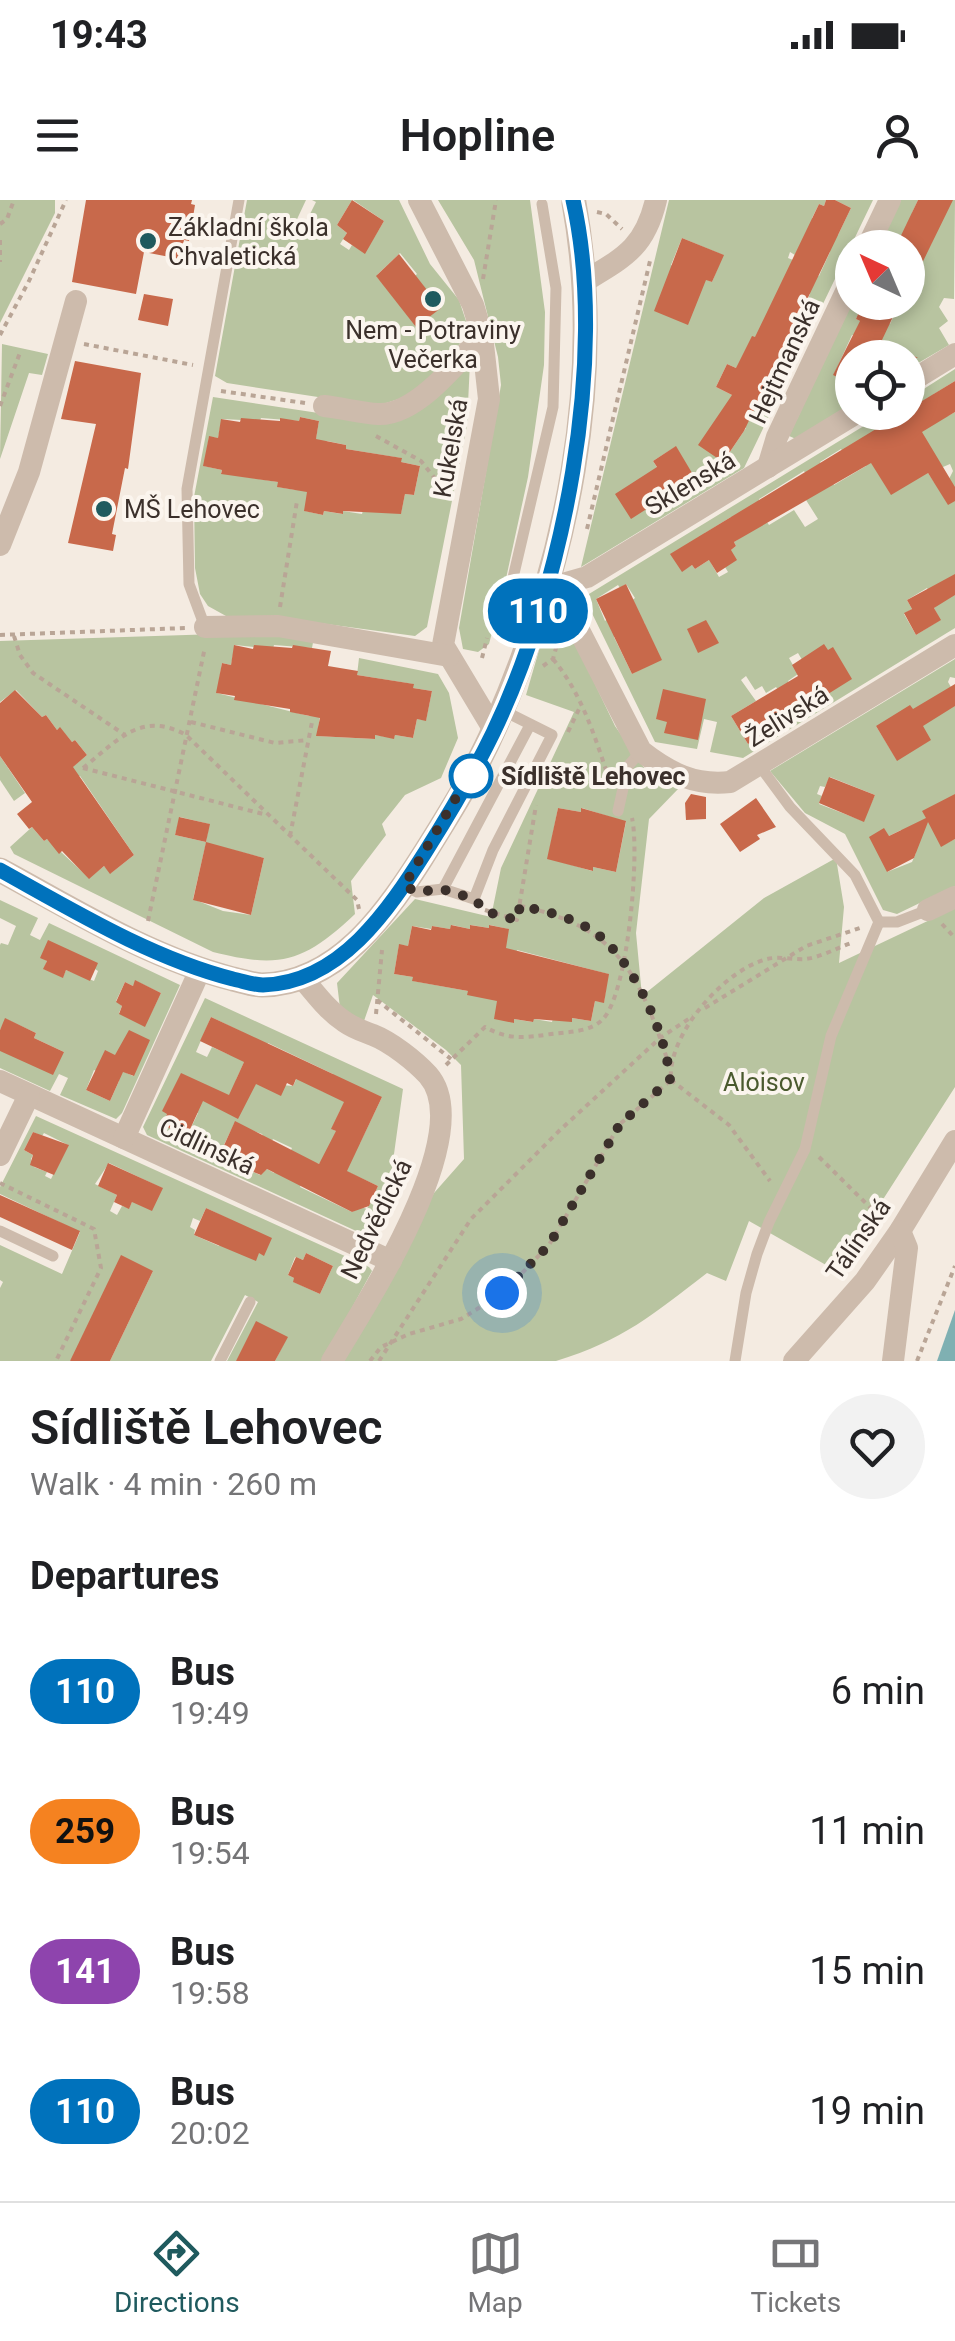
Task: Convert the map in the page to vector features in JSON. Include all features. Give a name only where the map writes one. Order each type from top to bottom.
[{"type":"street","name":"Kukelská","points":[[419,200],[473,305],[482,335],[489,399],[442,645],[449,656]]},
{"type":"street","points":[[586,281],[636,244],[656,200]]},
{"type":"street","points":[[876,230],[890,200]]},
{"type":"street","points":[[0,870],[143,945],[200,970],[260,986],[303,978],[340,958],[365,934],[404,886],[458,799],[498,720],[545,589],[570,488],[581,408],[586,281],[574,205]]},
{"type":"street","points":[[0,545],[29,472],[76,302]]},
{"type":"street","name":"Hejtmanská","points":[[768,467],[777,437],[835,315]]},
{"type":"street","points":[[324,406],[383,415],[412,402],[432,388],[482,335]]},
{"type":"street","points":[[925,373],[955,354]]},
{"type":"street","name":"Sklenská","points":[[545,589],[587,577],[835,426]]},
{"type":"street","points":[[545,589],[567,607],[642,751]]},
{"type":"street","points":[[204,627],[278,626],[449,656],[498,720]]},
{"type":"street","name":"Želivská","points":[[642,751],[662,767],[708,784],[730,782],[955,645]]},
{"type":"street","points":[[928,910],[955,897]]},
{"type":"street","points":[[124,1138],[200,970]]},
{"type":"street","points":[[303,978],[331,1012],[360,1031],[375,1035],[432,1078]]},
{"type":"street","name":"Nedvědická","points":[[332,1361],[390,1260],[430,1179],[439,1106],[432,1078]]},
{"type":"street","name":"Cidlinská","points":[[0,1081],[390,1260]]},
{"type":"street","points":[[0,1156],[29,1095]]},
{"type":"street","name":"Tálínská","points":[[794,1361],[856,1292],[894,1228],[955,1140]]},
{"type":"street","points":[[893,1361],[906,1248],[894,1228]]},
{"type":"lane","points":[[204,627],[189,584],[186,490],[239,200]]},
{"type":"lane","points":[[500,630],[552,407],[556,288],[542,204]]},
{"type":"lane","points":[[550,246],[580,242]]},
{"type":"lane","points":[[404,886],[417,892],[442,889],[474,899],[493,850],[552,734],[530,725],[498,720]]},
{"type":"lane","points":[[442,889],[530,725]]},
{"type":"lane","points":[[618,811],[628,766],[642,751]]},
{"type":"lane","points":[[734,1361],[768,1222],[804,1149],[831,1036],[876,928],[855,874],[790,807],[759,765]]},
{"type":"lane","points":[[876,928],[928,910]]},
{"type":"lane","points":[[0,1231],[52,1256]]},
{"type":"lane","points":[[220,1361],[250,1302]]},
{"type":"path","points":[[0,224],[7,219],[14,200]]},
{"type":"path","points":[[0,335],[66,200]]},
{"type":"path","points":[[473,305],[482,289],[496,200]]},
{"type":"path","points":[[574,205],[606,214],[651,256],[586,534]]},
{"type":"path","points":[[0,240],[0,262]]},
{"type":"path","points":[[65,341],[188,364]]},
{"type":"path","points":[[0,406],[21,350]]},
{"type":"path","points":[[206,388],[324,406]]},
{"type":"path","points":[[373,434],[421,461],[466,517]]},
{"type":"path","points":[[278,626],[298,502]]},
{"type":"path","points":[[0,635],[204,627],[205,650],[143,945]]},
{"type":"path","points":[[432,1078],[485,1027],[503,1037],[522,1038],[591,1028],[604,1018],[616,996],[636,838],[631,816],[618,811],[592,728],[566,674],[553,659],[562,627]]},
{"type":"path","points":[[14,636],[20,655],[33,673],[124,735]]},
{"type":"path","points":[[482,658],[486,644]]},
{"type":"path","points":[[566,736],[581,705]]},
{"type":"path","points":[[190,722],[276,743],[308,740]]},
{"type":"path","points":[[290,836],[312,722]]},
{"type":"path","points":[[271,816],[83,768],[124,735],[155,724],[186,735],[271,816],[350,893]]},
{"type":"path","points":[[474,899],[487,912],[517,920],[537,798]]},
{"type":"path","points":[[520,906],[556,913],[595,932],[623,963],[651,1010],[669,1064],[670,1080],[729,1124],[781,1198]]},
{"type":"path","points":[[379,1361],[471,1219],[559,1130],[660,1038],[806,946],[876,928]]},
{"type":"path","points":[[669,1064],[697,1013],[729,977],[769,958],[809,959],[876,928]]},
{"type":"path","points":[[376,999],[451,1059]]},
{"type":"path","points":[[370,1361],[380,1347],[408,1334],[461,1319],[502,1293],[549,1245],[620,1124],[670,1080]]},
{"type":"path","points":[[804,1149],[823,1160],[894,1228]]},
{"type":"path","points":[[0,1183],[94,1229],[101,1268],[56,1361]]},
{"type":"path","points":[[916,1361],[955,1266]]},
{"type":"green space","points":[[0,200],[55,200],[55,213],[0,323]]},
{"type":"green space","points":[[247,200],[306,200],[291,232],[299,236],[316,202],[312,200],[352,200],[337,225],[347,233],[340,244],[362,251],[384,221],[353,200],[399,200],[430,264],[459,300],[469,330],[438,375],[405,397],[377,406],[227,383],[215,376]],"holes":[[[400,253],[417,274],[393,295],[377,277]]]},
{"type":"green space","points":[[438,200],[530,200],[545,312],[544,365],[528,477],[489,644],[478,652],[463,649],[459,628],[501,385],[474,260]]},
{"type":"green space","points":[[669,200],[826,200],[824,206],[819,204],[812,218],[835,233],[835,279],[744,468],[581,567]],"holes":[[[682,238],[723,255],[712,282],[671,265]],[[803,239],[830,252],[819,276],[788,258],[790,252],[795,255]],[[788,283],[810,294],[797,321],[775,310]],[[727,364],[769,379],[756,407],[716,387]],[[722,412],[746,428],[723,462]],[[675,447],[672,491],[653,461]]]},
{"type":"green space","points":[[835,200],[873,200],[859,230],[840,230],[851,208]]},
{"type":"green space","points":[[901,200],[918,200],[912,213],[939,226],[948,200],[955,200],[954,299],[944,298],[939,307],[948,321],[939,328],[949,345],[925,359],[925,340],[878,340],[852,335],[850,340],[835,340],[835,414],[796,439],[789,436],[844,320],[858,320],[872,327],[875,320],[890,324],[892,320],[925,320],[925,255],[932,242],[925,240],[925,230],[887,230]]},
{"type":"green space","points":[[2,344],[48,354],[42,375],[29,373],[0,459]]},
{"type":"green space","points":[[470,362],[467,425],[427,627],[415,636],[267,616],[226,616],[208,606],[200,594],[195,568],[194,497],[213,397],[378,422]],"holes":[[[300,417],[319,421],[313,455],[327,441],[420,466],[414,495],[405,494],[401,513],[363,510],[362,514],[324,511],[323,515],[305,511],[310,477],[296,490],[278,487],[278,482],[221,473],[222,470],[204,466],[209,437],[218,438],[222,419],[299,421]]]},
{"type":"green space","points":[[955,369],[955,381],[934,394],[948,416],[955,412],[955,628],[743,758],[710,752],[717,722],[704,719],[697,749],[655,742],[584,597],[857,430],[925,430],[925,388]],"holes":[[[841,449],[866,466],[834,485],[820,462]],[[918,458],[943,467],[950,464],[953,471],[948,481],[934,482]],[[804,471],[815,489],[806,500],[818,519],[805,527],[794,510],[769,525],[758,509],[759,499]],[[731,517],[743,536],[734,542],[736,546],[725,567],[728,572],[719,577],[711,563],[705,533]],[[695,539],[709,560],[695,569],[692,565],[682,571]],[[626,584],[635,598],[605,621],[596,599],[618,585],[620,588]],[[927,588],[940,620],[916,635],[904,614],[912,609],[907,600]],[[644,622],[655,662],[632,674],[614,637]],[[798,653],[807,668],[803,706],[788,681],[798,674],[789,658]],[[746,676],[755,690],[762,686],[766,693],[776,687],[779,691],[784,688],[799,713],[748,744],[731,716],[756,701],[741,680]]]},
{"type":"green space","name":"Aloisov","points":[[553,628],[570,632],[615,726],[645,769],[680,787],[649,819],[636,933],[642,996],[764,898],[836,858],[844,907],[839,963],[955,908],[955,1087],[866,1226],[833,1269],[749,1221],[726,1281],[707,1273],[636,1325],[580,1353],[556,1361],[339,1361],[434,1193],[464,1159],[461,1065],[373,995],[364,1021],[340,1008],[337,983],[415,899],[491,917],[501,868],[574,712],[526,695],[542,640]],"holes":[[[558,808],[581,812],[582,808],[626,822],[616,872],[593,867],[592,871],[548,858]],[[452,925],[508,929],[503,963],[513,965],[517,950],[608,974],[604,1002],[595,1001],[591,1021],[553,1018],[552,1022],[514,1019],[513,1023],[490,983],[468,991],[394,974],[399,945],[408,946],[412,926],[450,929]]]},
{"type":"green space","points":[[279,632],[314,637],[312,648],[235,645],[231,665],[222,663],[217,693],[309,716],[322,702],[317,736],[413,738],[417,719],[426,720],[432,691],[357,675],[359,658],[438,674],[449,693],[458,738],[441,778],[405,795],[382,824],[386,835],[351,881],[355,914],[337,930],[306,952],[274,960],[213,952],[14,854],[10,847],[32,827],[89,878],[104,866],[111,873],[134,855],[80,776],[60,777],[87,755],[75,740],[72,742],[60,728],[57,730],[46,715],[42,717],[16,690],[0,702],[0,641]],"holes":[[[180,817],[209,824],[206,842],[175,835]],[[206,843],[264,858],[251,915],[223,911],[193,899]]]},
{"type":"green space","points":[[955,659],[955,678],[950,677],[948,682],[955,694],[955,794],[941,846],[955,839],[955,886],[897,914],[883,910],[845,834],[805,813],[770,771]],"holes":[[[876,726],[930,740],[897,760]],[[830,777],[875,795],[863,821],[819,804],[822,796],[817,794],[820,786],[825,787]],[[901,830],[916,853],[912,862],[887,872],[889,836]]]},
{"type":"green space","points":[[0,756],[25,793],[14,801],[0,780]]},
{"type":"green space","points":[[0,900],[38,918],[30,935],[40,940],[49,923],[180,985],[116,1119],[60,1095],[68,1078],[59,1074],[50,1091],[0,1068],[0,1051],[64,1052],[6,1019],[0,1030],[0,945],[8,945],[16,926],[0,918]],"holes":[[[40,957],[98,971],[94,981],[66,970],[63,977],[44,969],[47,961]],[[136,981],[161,993],[148,1019],[119,1013],[122,1006],[116,1001],[125,982],[133,986]],[[105,1051],[138,1066],[133,1076],[101,1061]],[[94,1070],[119,1081],[110,1101],[86,1090]]]},
{"type":"green space","points":[[205,998],[403,1089],[384,1226],[380,1232],[367,1236],[147,1135],[143,1127]],"holes":[[[211,1017],[242,1032],[230,1055],[212,1047],[207,1057],[196,1052]],[[268,1043],[333,1074],[324,1092],[297,1078],[293,1086],[251,1082],[248,1087],[236,1080],[250,1049],[263,1054]],[[382,1097],[360,1143],[332,1129],[340,1111]],[[198,1113],[187,1136],[163,1125],[167,1114]],[[234,1124],[262,1134],[269,1147],[273,1139],[292,1148],[287,1158],[282,1156],[274,1173],[267,1169],[260,1175],[235,1164],[235,1159],[221,1151]],[[322,1160],[378,1186],[367,1209],[361,1207],[352,1212],[300,1187],[312,1162],[319,1164]]]},
{"type":"green space","points":[[36,1116],[372,1271],[323,1361],[275,1361],[287,1337],[236,1361],[227,1361],[258,1302],[245,1295],[211,1361],[110,1361],[153,1271],[70,1361],[0,1361],[0,1245],[62,1274],[80,1232],[0,1194]],"holes":[[[33,1132],[68,1145],[51,1179],[45,1176],[47,1172],[34,1167],[33,1155],[24,1150]],[[109,1163],[162,1188],[132,1202],[129,1208],[122,1206],[117,1215],[110,1211],[117,1195],[95,1184]],[[206,1208],[231,1220],[219,1246],[194,1235],[195,1230],[190,1227],[193,1218],[200,1221]],[[306,1253],[333,1266],[320,1294],[288,1275],[295,1257],[303,1260]]]},
{"type":"water","points":[[955,1310],[955,1361],[937,1361]]},
{"type":"building","points":[[86,200],[192,200],[195,205],[189,241],[184,240],[180,259],[144,252],[136,294],[72,282]]},
{"type":"building","points":[[352,200],[384,221],[365,254],[343,239],[347,233],[337,225]]},
{"type":"building","points":[[826,200],[835,200],[851,208],[840,230],[835,230],[835,241],[744,431],[723,462],[698,445],[732,395],[716,387],[727,364],[736,368],[752,336],[755,337],[819,204],[824,206]]},
{"type":"building","points":[[918,200],[953,200],[925,257],[925,230],[904,230]]},
{"type":"building","points":[[682,238],[724,255],[712,282],[706,280],[688,325],[654,311]]},
{"type":"building","points":[[399,254],[441,308],[416,327],[376,276]]},
{"type":"building","points":[[144,294],[173,299],[168,326],[138,320]]},
{"type":"building","points":[[891,320],[882,340],[850,340],[860,321]]},
{"type":"building","points":[[75,361],[141,373],[128,469],[125,468],[112,534],[116,535],[113,551],[68,543],[96,424],[61,419]]},
{"type":"building","points":[[955,381],[955,412],[922,432],[955,487],[955,501],[948,505],[928,473],[891,495],[871,463],[734,542],[736,546],[731,550],[737,560],[717,573],[709,560],[682,572],[670,554],[874,430],[925,430],[925,399]]},
{"type":"building","points":[[300,417],[319,421],[316,439],[346,445],[346,449],[402,458],[401,462],[420,466],[414,495],[405,494],[401,514],[324,511],[323,515],[304,511],[307,492],[277,487],[278,482],[221,474],[222,470],[203,466],[209,436],[218,438],[221,419],[299,421]]},
{"type":"building","points":[[676,446],[695,478],[631,519],[615,494],[657,467],[653,461]]},
{"type":"building","points":[[955,574],[955,595],[934,608],[941,620],[916,635],[904,613],[912,609],[907,600]]},
{"type":"building","points":[[626,584],[662,660],[632,674],[596,599]]},
{"type":"building","points":[[706,620],[719,643],[698,653],[687,629]]},
{"type":"building","points":[[824,644],[828,650],[833,647],[852,679],[748,744],[731,716],[798,676],[792,665]]},
{"type":"building","points":[[234,645],[253,649],[254,645],[293,645],[331,651],[328,666],[432,691],[426,721],[417,719],[413,738],[316,736],[320,718],[216,693],[222,663],[231,665]]},
{"type":"building","points":[[955,684],[955,706],[923,726],[931,740],[897,761],[876,726]]},
{"type":"building","points":[[663,689],[706,699],[698,740],[664,733],[667,722],[656,719]]},
{"type":"building","points":[[15,690],[42,717],[46,715],[57,730],[60,727],[72,742],[75,740],[87,755],[73,767],[134,855],[110,874],[104,866],[89,879],[62,851],[59,854],[47,839],[44,841],[32,827],[29,829],[17,814],[32,802],[0,756],[0,703]]},
{"type":"building","points":[[829,777],[875,795],[864,822],[819,803]]},
{"type":"building","points":[[691,794],[706,797],[706,819],[686,820],[685,803]]},
{"type":"building","points":[[955,794],[955,839],[941,847],[928,822],[914,858],[887,872],[869,837],[884,828],[889,836],[926,818],[922,811]]},
{"type":"building","points":[[756,798],[776,827],[757,835],[760,839],[740,852],[720,824]]},
{"type":"building","points":[[558,808],[581,812],[581,808],[626,821],[616,872],[593,867],[593,871],[547,859]]},
{"type":"building","points":[[179,817],[210,824],[206,842],[175,835]]},
{"type":"building","points":[[206,842],[264,858],[251,915],[193,900]]},
{"type":"building","points":[[451,925],[509,929],[506,948],[609,974],[604,1003],[595,1001],[591,1021],[514,1019],[514,1023],[494,1019],[497,1001],[394,974],[399,944],[408,946],[412,926],[431,930],[432,926],[450,929]]},
{"type":"building","points":[[48,940],[98,963],[90,981],[66,970],[63,978],[43,969],[47,961],[40,958]]},
{"type":"building","points":[[135,980],[161,993],[145,1027],[119,1014],[122,1006],[116,1002],[125,982],[133,986]]},
{"type":"building","points":[[211,1017],[382,1097],[347,1171],[378,1186],[369,1206],[352,1212],[267,1169],[261,1175],[241,1167],[221,1152],[235,1121],[319,1164],[336,1131],[331,1129],[344,1102],[296,1079],[293,1086],[287,1083],[281,1096],[256,1084],[238,1119],[203,1101],[187,1136],[162,1125],[167,1114],[162,1111],[181,1073],[229,1095],[244,1062],[200,1041]]},
{"type":"building","points":[[5,1018],[64,1052],[53,1075],[0,1051],[0,1030]]},
{"type":"building","points":[[129,1030],[150,1040],[134,1076],[123,1072],[110,1101],[86,1090],[105,1050],[115,1055]]},
{"type":"building","points":[[33,1132],[69,1145],[54,1175],[30,1165],[33,1155],[24,1150]]},
{"type":"building","points":[[108,1163],[163,1188],[152,1211],[132,1202],[129,1209],[114,1202],[117,1195],[98,1186]]},
{"type":"building","points":[[0,1195],[80,1231],[72,1250],[0,1217]]},
{"type":"building","points":[[206,1208],[272,1238],[264,1256],[259,1253],[256,1261],[194,1235]]},
{"type":"building","points":[[306,1253],[333,1266],[320,1294],[293,1282],[294,1278],[288,1275],[296,1257],[303,1260]]},
{"type":"building","points":[[121,1255],[153,1271],[110,1361],[70,1361]]},
{"type":"building","points":[[256,1321],[288,1337],[275,1361],[236,1361]]},
{"type":"bus line","name":"110","points":[[0,870],[143,945],[200,970],[260,986],[303,978],[340,958],[365,934],[404,886],[458,799],[494,730],[545,589],[570,488],[581,408],[586,281],[573,200]]},
{"type":"place","name":"Základní škola Chvaletická","points":[[148,241]]},
{"type":"place","name":"Nem - Potraviny Večerka","points":[[433,299]]},
{"type":"place","name":"MŠ Lehovec","points":[[104,509]]},
{"type":"place","name":"Sídliště Lehovec","points":[[471,776]]},
{"type":"route","points":[[471,776],[476,764],[404,886],[417,892],[442,889],[474,899],[487,912],[517,920],[520,906],[556,913],[595,932],[623,963],[651,1010],[669,1064],[670,1080],[620,1124],[549,1245],[502,1293]]}]
